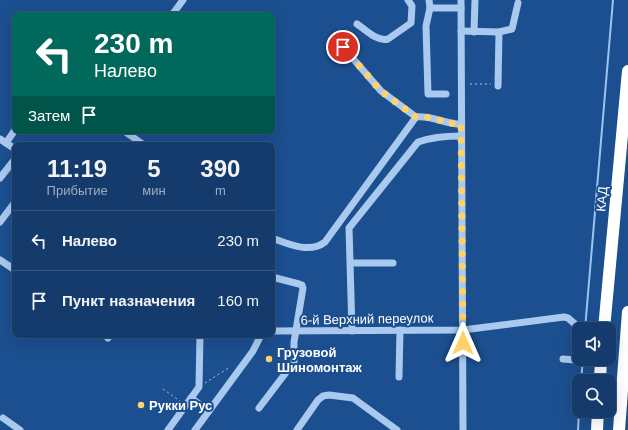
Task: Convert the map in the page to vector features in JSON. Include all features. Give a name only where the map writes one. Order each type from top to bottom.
[{"type":"highway","name":"КАД","points":[[605,322],[628,71]]},
{"type":"highway","points":[[619,430],[628,312]]},
{"type":"highway","points":[[597,430],[598,418]]},
{"type":"street","points":[[174,12],[183,0]]},
{"type":"street","points":[[357,24],[379,39],[388,39],[411,23],[412,6],[408,0]]},
{"type":"street","points":[[461,0],[463,430]]},
{"type":"street","points":[[474,32],[475,0]]},
{"type":"street","points":[[461,32],[499,32],[512,29],[518,3]]},
{"type":"street","points":[[446,94],[428,94],[426,26],[430,4],[461,8]]},
{"type":"street","points":[[498,85],[499,32]]},
{"type":"street","points":[[343,47],[381,91],[416,117],[424,116],[447,123],[461,124]]},
{"type":"street","points":[[275,239],[305,247],[320,246],[325,242],[416,117]]},
{"type":"street","points":[[12,133],[3,141],[12,148]]},
{"type":"street","points":[[128,134],[140,142]]},
{"type":"street","points":[[352,331],[349,228],[418,142],[426,139],[446,136],[461,136]]},
{"type":"street","points":[[0,178],[12,163]]},
{"type":"street","points":[[0,222],[12,206]]},
{"type":"street","points":[[0,260],[12,268]]},
{"type":"street","points":[[351,263],[393,263]]},
{"type":"street","points":[[259,408],[294,362],[296,331],[303,288],[302,285],[275,278]]},
{"type":"street","name":"6-й Верхний переулок","points":[[275,331],[463,330],[558,317],[568,318],[575,324],[577,329],[575,360],[562,359]]},
{"type":"street","points":[[399,377],[400,330]]},
{"type":"street","points":[[168,430],[199,387],[200,338]]},
{"type":"street","points":[[195,430],[253,351],[260,338]]},
{"type":"street","points":[[297,430],[318,400],[323,396],[330,395],[353,398],[397,430]]},
{"type":"street","points":[[191,398],[209,411]]},
{"type":"street","points":[[3,418],[20,430]]},
{"type":"path","points":[[470,84],[498,85]]},
{"type":"path","points":[[199,387],[230,367]]},
{"type":"path","points":[[163,389],[186,405]]},
{"type":"waterway","points":[[586,322],[613,0]]},
{"type":"waterway","points":[[582,366],[582,374]]},
{"type":"waterway","points":[[578,430],[579,418]]},
{"type":"place","name":"Грузовой Шиномонтаж","points":[[269,359]]},
{"type":"place","name":"Рукки Рус","points":[[141,405]]},
{"type":"route","points":[[343,47],[381,91],[416,117],[424,116],[447,123],[461,124],[463,343]]}]
